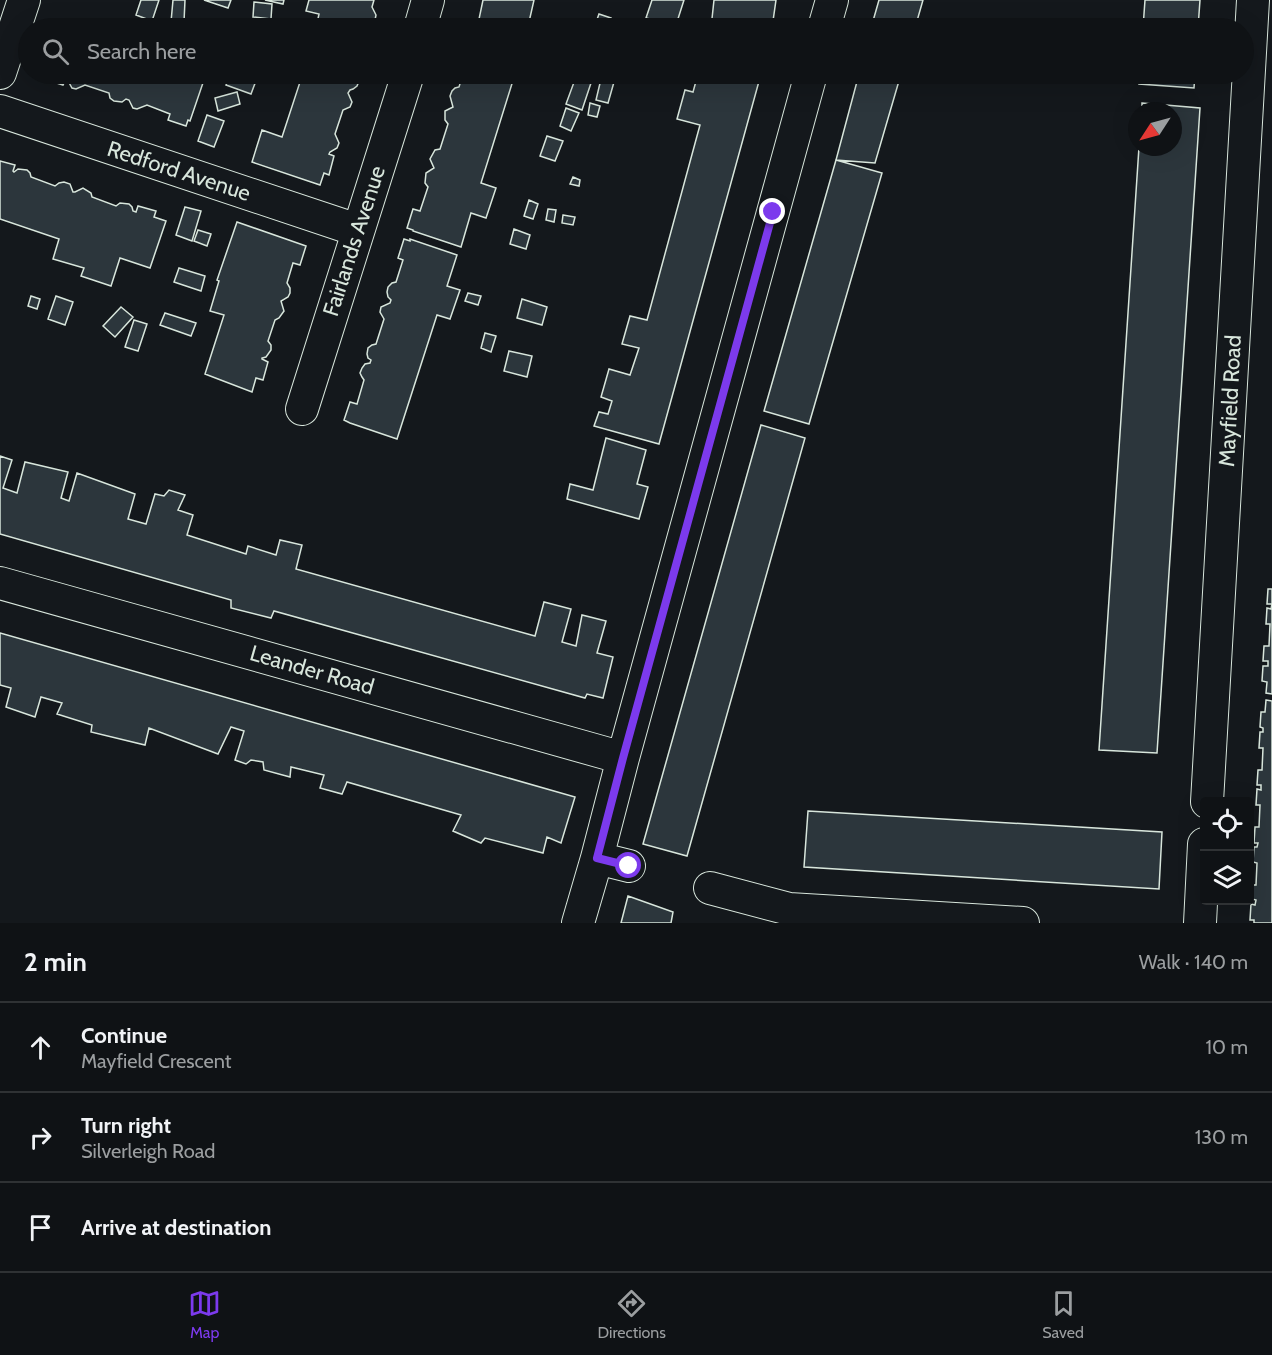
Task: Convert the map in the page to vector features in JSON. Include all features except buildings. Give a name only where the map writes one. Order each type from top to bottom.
[{"type":"street","points":[[18,18],[24,0]]},
{"type":"street","points":[[423,18],[428,0]]},
{"type":"street","points":[[827,18],[832,0]]},
{"type":"street","name":"Mayfield Road","points":[[1252,18],[1253,0]]},
{"type":"street","points":[[0,73],[18,18]]},
{"type":"street","name":"Fairlands Avenue","points":[[302,409],[405,84]]},
{"type":"street","points":[[578,923],[808,84]]},
{"type":"street","name":"Mayfield Road","points":[[1207,797],[1248,84]]},
{"type":"street","name":"Redford Avenue","points":[[0,111],[357,230]]},
{"type":"street","name":"Leander Road","points":[[0,583],[623,758]]},
{"type":"street","points":[[1200,923],[1204,851]]},
{"type":"street","points":[[597,858],[629,866]]},
{"type":"street","points":[[710,888],[789,909],[1023,923]]},
{"type":"route","points":[[629,866],[597,858],[773,212]]}]
